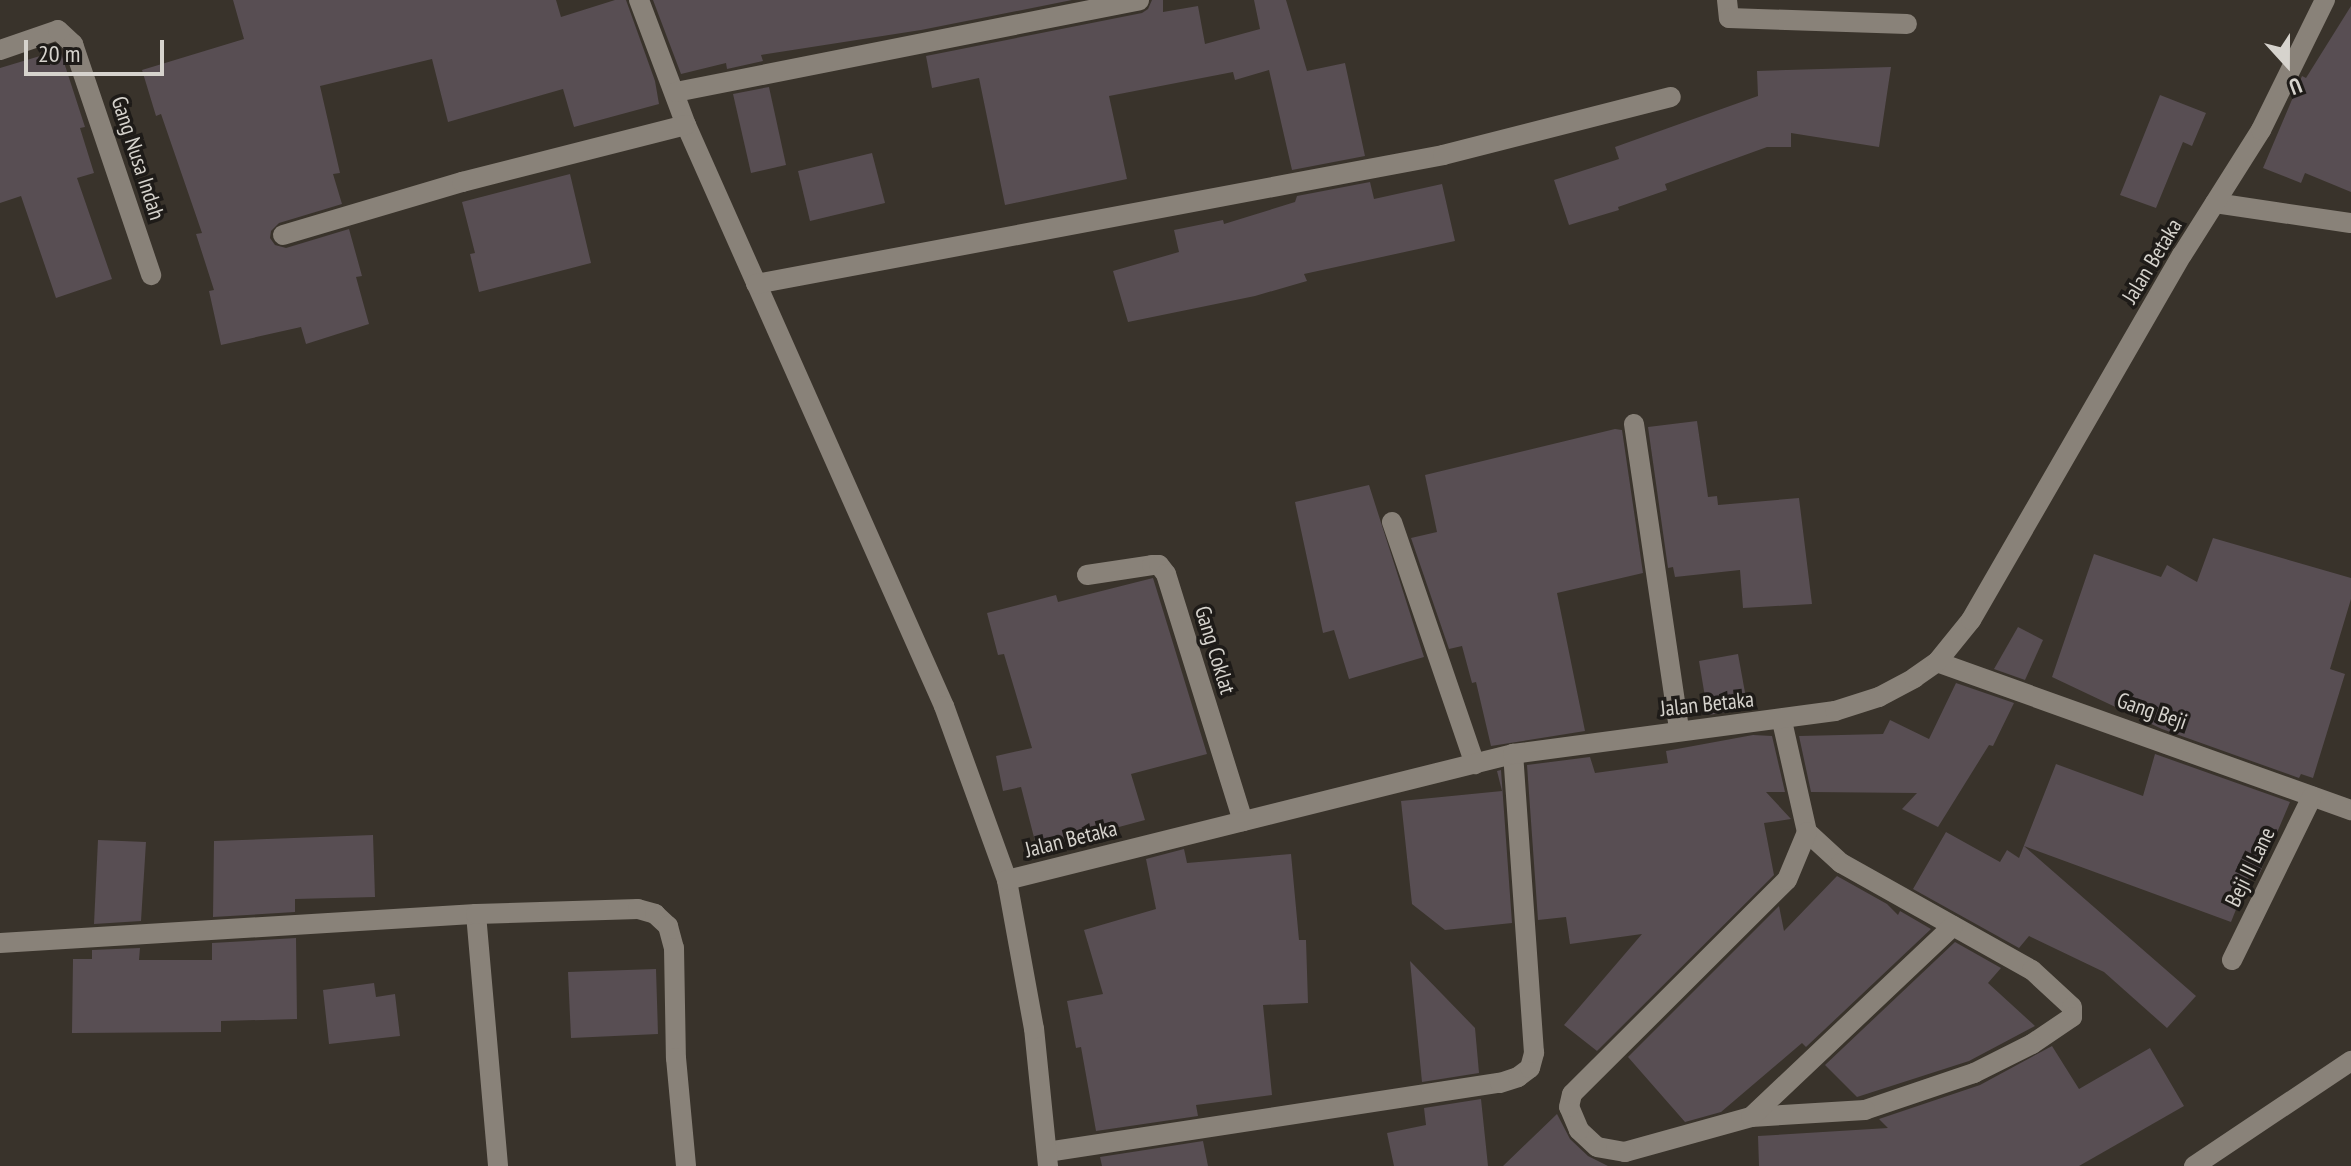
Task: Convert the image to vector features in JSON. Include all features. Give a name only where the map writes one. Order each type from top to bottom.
[{"type":"street","points":[[639,0],[686,125],[944,706],[1007,880]]},
{"type":"street","points":[[676,92],[1139,0]]},
{"type":"street","points":[[1727,0],[1729,18],[1907,24]]},
{"type":"street","name":"Jalan Betaka","points":[[1047,1159],[1034,1029],[1007,880],[1513,754],[1679,729],[1782,721],[1835,711],[1879,697],[1937,662],[1971,620],[2215,203],[2261,130],[2325,0]]},
{"type":"street","name":"Gang Nusa Indah","points":[[0,50],[58,30],[73,44],[151,275]]},
{"type":"street","points":[[756,284],[1443,155],[1671,97]]},
{"type":"street","points":[[283,235],[462,182],[686,125]]},
{"type":"street","points":[[2215,203],[2351,223]]},
{"type":"street","points":[[1634,424],[1679,729]]},
{"type":"street","points":[[1392,522],[1475,764]]},
{"type":"street","name":"Gang Coklat","points":[[1087,575],[1152,565],[1159,565],[1166,574],[1243,821]]},
{"type":"street","name":"Gang Beji","points":[[1937,662],[2351,810]]},
{"type":"street","points":[[1782,721],[1807,832],[1841,863],[2032,970],[2072,1007],[2072,1017],[2032,1044],[1974,1073],[1865,1110],[1751,1117],[1625,1152],[1597,1147],[1579,1130],[1569,1107],[1572,1094],[1787,880],[1807,832]]},
{"type":"street","points":[[1047,1159],[1500,1083],[1518,1077],[1530,1068],[1534,1053],[1513,754]]},
{"type":"street","name":"Beji II Lane","points":[[2232,960],[2312,797]]},
{"type":"street","points":[[0,943],[476,914],[638,909],[655,914],[668,926],[674,948],[676,1058],[686,1166]]},
{"type":"street","points":[[476,914],[498,1166]]},
{"type":"street","points":[[1751,1117],[1953,926]]},
{"type":"street","points":[[2194,1166],[2351,1061]]},
{"type":"building","points":[[233,0],[556,0],[561,17],[615,0],[626,0],[655,81],[659,104],[574,127],[563,89],[448,122],[432,59],[320,86],[340,173],[333,174],[342,204],[279,223],[271,231],[270,238],[275,245],[286,248],[349,229],[362,276],[356,277],[369,324],[306,344],[301,327],[221,345],[209,291],[214,290],[196,234],[202,233],[161,114],[156,116],[142,70],[244,39]]},
{"type":"building","points":[[653,0],[1072,0],[921,30],[761,55],[763,61],[727,69],[726,63],[681,74]]},
{"type":"building","points":[[1152,0],[1163,0],[1163,12],[1198,6],[1205,44],[1260,29],[1254,0],[1286,0],[1307,71],[1345,63],[1365,156],[1292,170],[1269,70],[1235,80],[1233,72],[1109,96],[1127,179],[1005,205],[979,78],[932,88],[926,56],[1142,13]]},
{"type":"building","points":[[2351,6],[2351,192],[2305,173],[2301,183],[2263,168],[2302,76],[2306,78]]},
{"type":"building","points":[[60,50],[85,127],[80,128],[94,173],[77,178],[112,279],[56,298],[21,196],[0,203],[0,68]]},
{"type":"building","points":[[1891,67],[1879,147],[1791,133],[1791,147],[1767,147],[1665,184],[1667,190],[1618,207],[1619,210],[1569,225],[1554,180],[1619,159],[1615,147],[1758,96],[1757,71]]},
{"type":"building","points":[[769,87],[786,165],[751,173],[733,94]]},
{"type":"building","points":[[2160,95],[2206,113],[2192,146],[2183,142],[2156,208],[2120,195]]},
{"type":"building","points":[[872,153],[885,203],[810,221],[798,171]]},
{"type":"building","points":[[570,174],[591,263],[479,292],[470,254],[475,253],[462,202]]},
{"type":"building","points":[[1370,182],[1374,199],[1442,184],[1455,241],[1304,274],[1307,281],[1255,296],[1128,322],[1113,271],[1179,252],[1174,230],[1223,220],[1224,224],[1295,202],[1297,196]]},
{"type":"building","points":[[1697,421],[1708,497],[1717,496],[1718,505],[1799,498],[1812,604],[1743,608],[1740,570],[1675,577],[1673,567],[1668,568],[1648,427]]},
{"type":"building","points":[[1615,429],[1622,430],[1643,573],[1557,593],[1585,731],[1491,746],[1476,682],[1472,683],[1462,646],[1449,649],[1411,538],[1437,532],[1425,475]]},
{"type":"building","points":[[1369,485],[1424,657],[1349,679],[1334,630],[1323,633],[1295,502]]},
{"type":"building","points":[[2213,538],[2351,578],[2351,599],[2330,669],[2345,674],[2313,778],[2301,774],[2299,778],[2162,729],[2052,677],[2094,554],[2161,577],[2167,565],[2197,582]]},
{"type":"building","points":[[1153,578],[1207,754],[1131,774],[1145,820],[1037,849],[1021,787],[1003,791],[996,756],[1032,748],[1004,654],[998,655],[987,613],[1056,595],[1058,602]]},
{"type":"building","points":[[2018,627],[2043,640],[2025,680],[1994,669]]},
{"type":"building","points":[[1738,654],[1748,709],[1708,715],[1699,661]]},
{"type":"building","points":[[1956,683],[2014,703],[1993,746],[1989,745],[1938,827],[1902,809],[1917,793],[1811,792],[1799,736],[1883,734],[1890,720],[1929,739]]},
{"type":"building","points":[[1753,735],[1772,736],[1785,792],[1766,792],[1791,819],[1764,823],[1774,875],[1597,1051],[1564,1025],[1642,934],[1570,944],[1566,917],[1538,920],[1527,765],[1590,757],[1595,773],[1668,763],[1666,751]]},
{"type":"building","points":[[2155,754],[2290,802],[2259,875],[2251,872],[2231,922],[2024,846],[2196,996],[2167,1028],[2104,972],[2029,936],[2019,948],[1913,889],[1946,832],[2000,862],[2007,850],[2019,858],[2056,764],[2143,796]]},
{"type":"building","points":[[1501,770],[1512,923],[1445,930],[1412,904],[1401,801],[1502,791],[1497,771]]},
{"type":"building","points":[[373,835],[375,897],[295,899],[295,912],[213,917],[214,841]]},
{"type":"building","points":[[98,840],[146,842],[141,921],[94,924]]},
{"type":"building","points":[[1184,849],[1187,863],[1291,854],[1299,940],[1306,940],[1308,1003],[1263,1005],[1272,1095],[1196,1105],[1198,1116],[1096,1131],[1081,1047],[1076,1048],[1067,1001],[1103,994],[1084,930],[1156,909],[1146,859]]},
{"type":"building","points":[[1837,876],[1887,904],[1898,915],[1900,911],[1931,929],[1806,1047],[1802,1043],[1721,1112],[1685,1122],[1628,1057],[1779,906],[1784,931]]},
{"type":"building","points":[[296,938],[297,1019],[221,1021],[221,1032],[72,1033],[73,959],[92,959],[92,950],[140,948],[139,960],[212,960],[212,943]]},
{"type":"building","points":[[1955,942],[2001,968],[1988,983],[2035,1026],[1969,1061],[1857,1097],[1825,1065]]},
{"type":"building","points":[[1410,961],[1475,1028],[1479,1073],[1422,1082]]},
{"type":"building","points":[[656,969],[658,1034],[571,1038],[568,972]]},
{"type":"building","points":[[374,983],[376,997],[395,994],[400,1036],[329,1044],[323,990]]},
{"type":"building","points":[[2052,1046],[2079,1089],[2150,1048],[2184,1106],[2079,1166],[1759,1166],[1758,1136],[1888,1128],[1879,1119],[1980,1085]]},
{"type":"building","points":[[1481,1099],[1488,1166],[1394,1166],[1387,1133],[1426,1125],[1424,1108]]},
{"type":"building","points":[[1557,1114],[1570,1139],[1588,1156],[1608,1166],[1503,1166]]},
{"type":"building","points":[[1203,1141],[1208,1166],[1102,1166],[1100,1157]]}]
